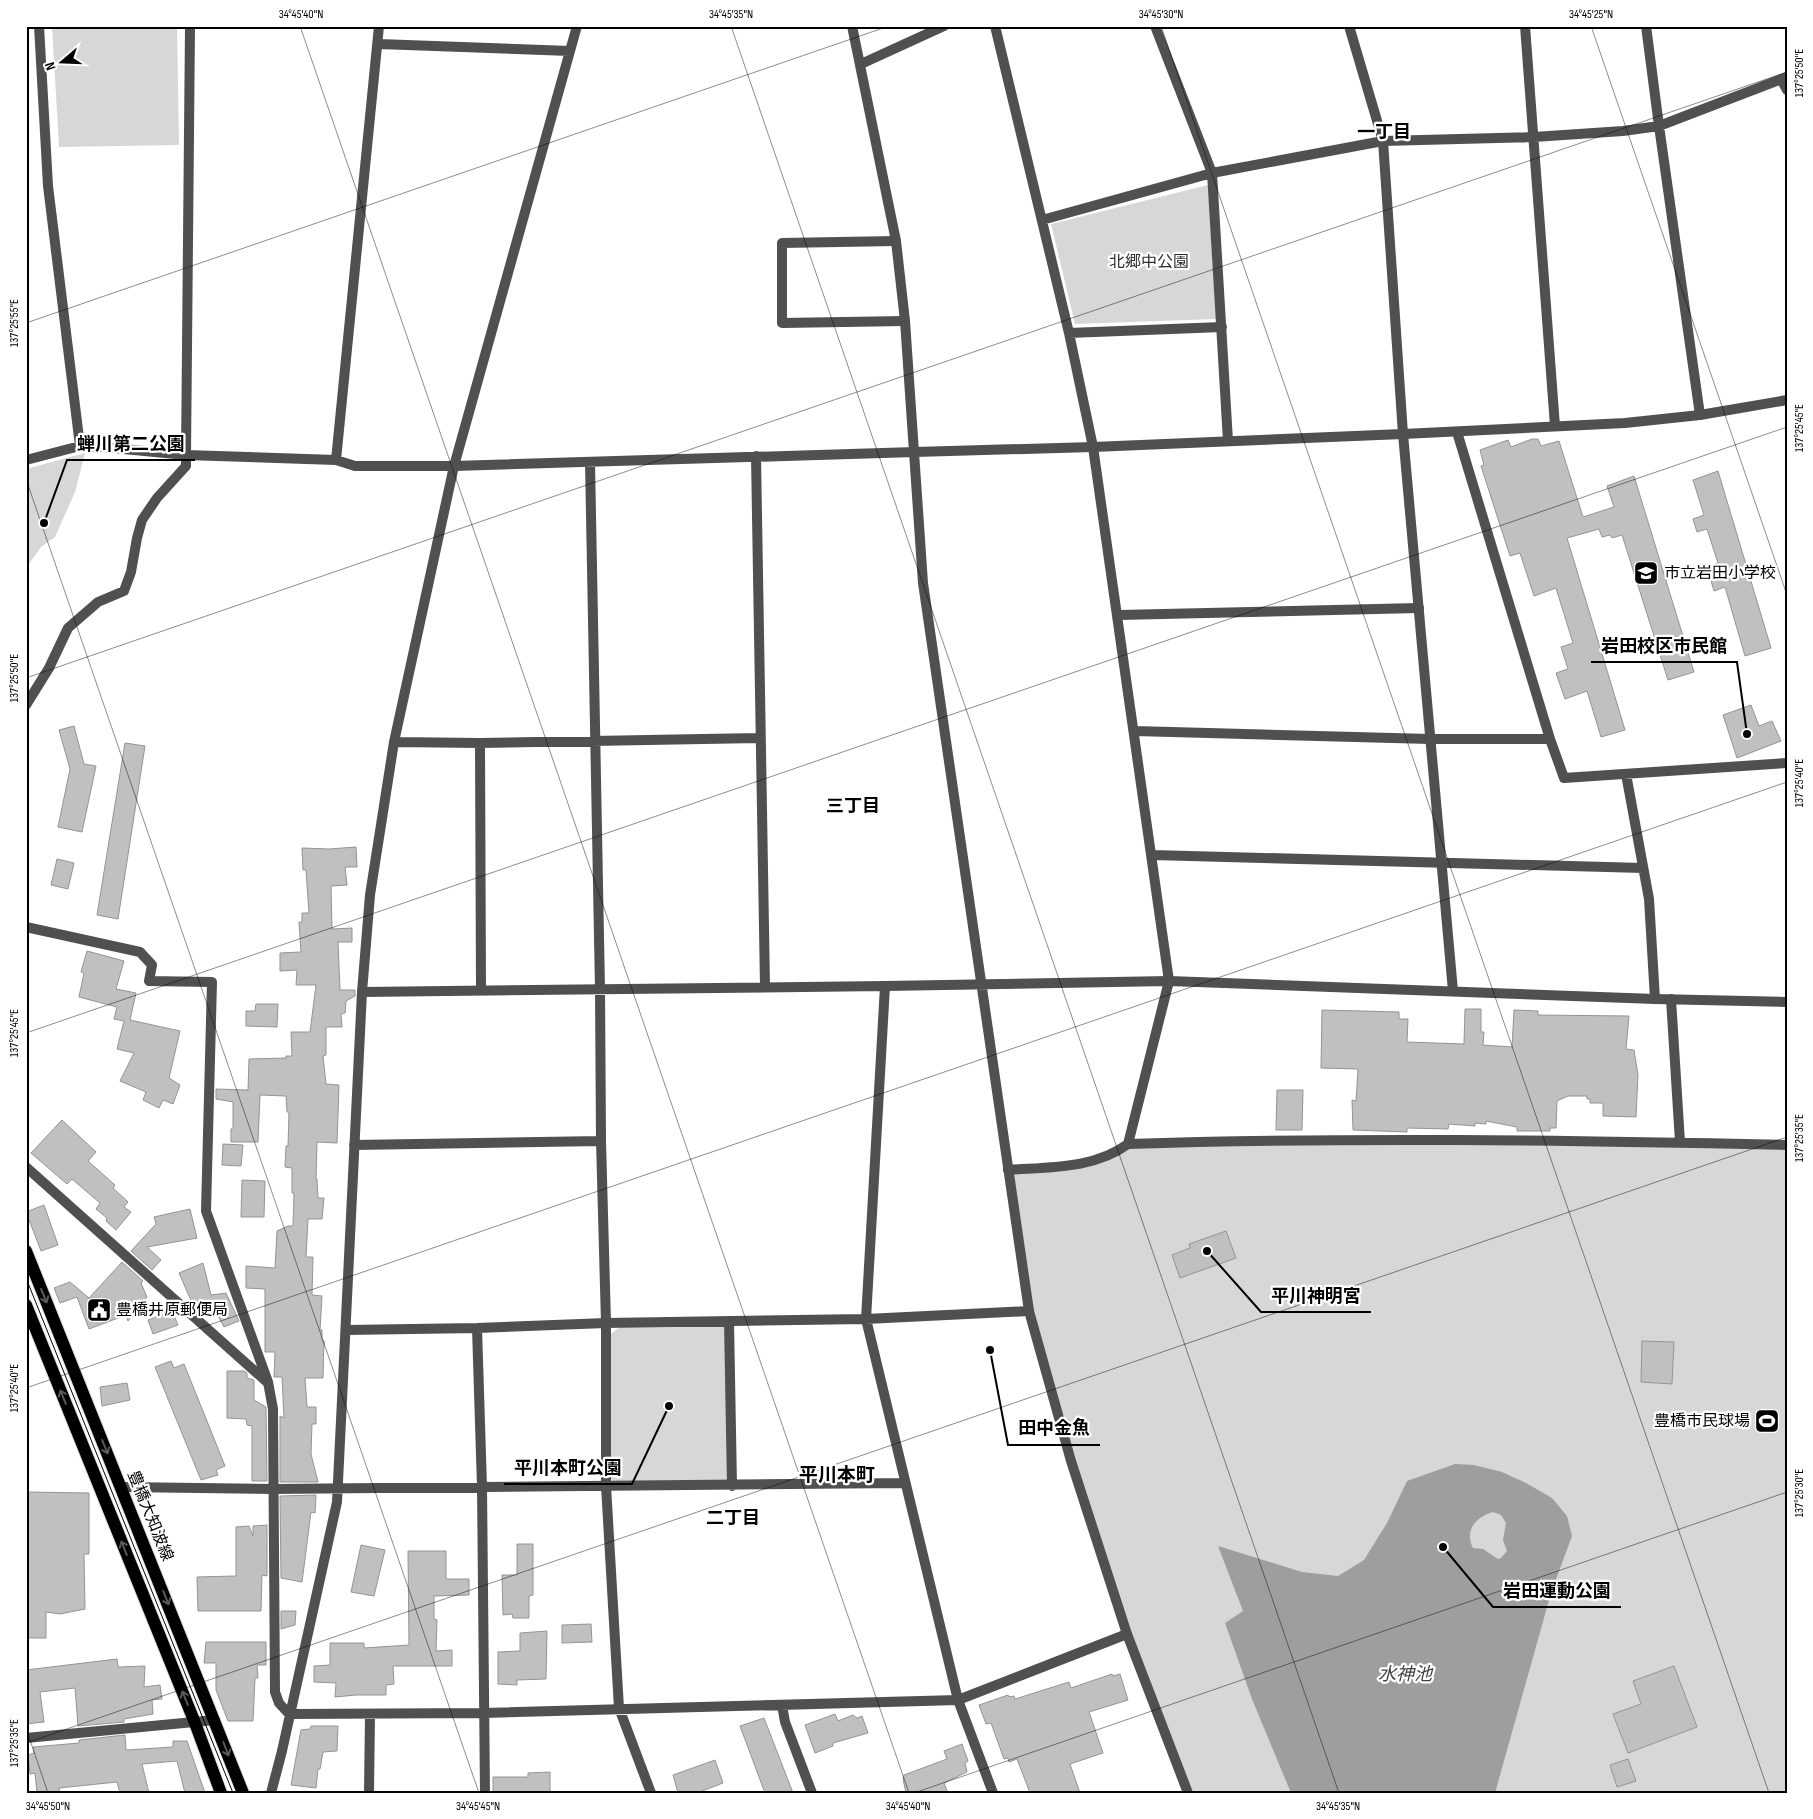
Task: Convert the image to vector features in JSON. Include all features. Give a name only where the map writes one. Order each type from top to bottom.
[{"type":"main road","name":"豊橋大知波線","points":[[26,1251],[243,1793]]},
{"type":"main road","points":[[26,1305],[195,1723],[221,1793]]},
{"type":"street","points":[[39,26],[48,186],[80,446]]},
{"type":"street","points":[[26,705],[49,668],[68,628],[98,602],[124,591],[131,572],[142,520],[157,498],[186,466],[190,26]]},
{"type":"street","points":[[336,460],[379,44],[379,26]]},
{"type":"street","points":[[271,1793],[337,1502],[362,992],[370,895],[394,742],[454,466],[578,26]]},
{"type":"street","points":[[852,26],[896,241],[905,321],[923,583],[1029,1311],[1071,1461],[1127,1634],[1188,1793]]},
{"type":"street","points":[[861,64],[944,26]]},
{"type":"street","points":[[996,26],[1094,447],[1169,981],[1128,1144]]},
{"type":"street","points":[[1155,26],[1212,173],[1228,441]]},
{"type":"street","points":[[1349,26],[1383,142],[1403,434],[1453,991]]},
{"type":"street","points":[[1525,26],[1555,426]]},
{"type":"street","points":[[1646,26],[1700,415]]},
{"type":"street","points":[[379,44],[570,52]]},
{"type":"street","points":[[1042,220],[1212,173],[1383,142],[1534,137],[1623,131],[1659,126],[1784,78],[1787,90]]},
{"type":"street","points":[[896,241],[782,243],[782,323],[905,321]]},
{"type":"street","points":[[1069,333],[1222,327]]},
{"type":"street","points":[[26,460],[80,446],[186,455],[336,460],[356,466],[454,466],[1094,447],[1626,423],[1700,415],[1787,400]]},
{"type":"street","points":[[1458,432],[1550,739],[1564,778],[1787,763]]},
{"type":"street","points":[[756,456],[764,987]]},
{"type":"street","points":[[590,462],[601,1142],[606,1323],[606,1486],[619,1708],[651,1793]]},
{"type":"street","points":[[1119,615],[1419,608]]},
{"type":"street","points":[[1135,731],[1430,739],[1550,739]]},
{"type":"street","points":[[394,742],[480,743],[760,738]]},
{"type":"street","points":[[480,743],[481,990]]},
{"type":"street","points":[[1626,774],[1650,899],[1655,999]]},
{"type":"street","points":[[1152,855],[1644,868]]},
{"type":"street","points":[[26,927],[140,952],[152,965],[149,981],[212,982],[206,1212],[268,1382],[273,1409],[275,1692],[278,1703],[289,1714],[484,1713],[958,1700],[1127,1634]]},
{"type":"street","points":[[362,992],[1169,981],[1787,1002]]},
{"type":"street","points":[[885,986],[866,1319],[958,1700],[993,1793]]},
{"type":"street","points":[[1670,999],[1680,1142]]},
{"type":"street","points":[[1008,1170],[1076,1166],[1117,1152],[1128,1144],[1286,1140],[1787,1144]]},
{"type":"street","points":[[354,1145],[601,1142]]},
{"type":"street","points":[[26,1167],[268,1382]]},
{"type":"street","points":[[346,1330],[866,1319],[1029,1311]]},
{"type":"street","points":[[729,1321],[732,1486]]},
{"type":"street","points":[[477,1328],[482,1487],[485,1793]]},
{"type":"street","points":[[121,1487],[273,1489],[905,1483]]},
{"type":"street","points":[[782,1705],[785,1722],[812,1793]]},
{"type":"street","points":[[369,1793],[370,1714]]},
{"type":"street","points":[[26,1738],[215,1720]]},
{"type":"green space","points":[[52,26],[177,26],[179,145],[59,147]]},
{"type":"green space","name":"北郷中公園","points":[[1208,185],[1216,319],[1075,324],[1051,224]]},
{"type":"green space","points":[[85,453],[75,492],[55,537],[41,547],[26,568],[26,469]]},
{"type":"green space","points":[[1128,1144],[1787,1144],[1787,1793],[1188,1793],[1127,1634],[1029,1311],[1008,1170],[1074,1166]]},
{"type":"green space","points":[[729,1321],[732,1486],[617,1486],[607,1474],[606,1338],[622,1325]]},
{"type":"water","name":"水神池","points":[[1455,1464],[1474,1465],[1502,1472],[1526,1483],[1552,1498],[1567,1516],[1572,1536],[1551,1593],[1495,1793],[1291,1793],[1252,1699],[1225,1623],[1243,1611],[1218,1546],[1302,1572],[1338,1576],[1364,1560],[1387,1523],[1407,1481]],"holes":[[[1493,1512],[1501,1515],[1506,1523],[1503,1540],[1507,1551],[1498,1559],[1483,1549],[1473,1548],[1470,1535],[1473,1525],[1481,1517]]]},
{"type":"building","points":[[1532,439],[1538,439],[1541,446],[1559,441],[1583,517],[1614,507],[1607,486],[1634,476],[1694,672],[1668,680],[1622,535],[1612,538],[1610,535],[1602,537],[1599,529],[1567,538],[1625,730],[1601,737],[1587,691],[1565,699],[1556,673],[1568,669],[1561,647],[1573,643],[1556,588],[1534,596],[1520,553],[1510,556],[1481,466],[1484,465],[1480,450],[1508,440],[1511,447]]},
{"type":"building","points":[[1718,471],[1771,648],[1745,656],[1725,587],[1714,591],[1707,567],[1718,563],[1707,529],[1697,532],[1693,519],[1704,515],[1693,480]]},
{"type":"building","points":[[1751,705],[1759,726],[1772,721],[1781,741],[1737,758],[1723,715]]},
{"type":"building","points":[[74,726],[84,764],[96,766],[82,832],[58,827],[70,769],[59,730]]},
{"type":"building","points":[[125,743],[145,746],[118,919],[97,915]]},
{"type":"building","points":[[356,847],[357,867],[345,867],[347,885],[331,886],[332,929],[352,928],[352,942],[338,942],[340,990],[355,990],[355,996],[346,1001],[345,1013],[341,1014],[342,1027],[326,1027],[326,1055],[323,1056],[326,1084],[339,1085],[337,1143],[317,1142],[316,1179],[318,1198],[324,1198],[322,1219],[308,1219],[306,1257],[313,1257],[312,1295],[322,1296],[320,1330],[322,1330],[322,1341],[324,1341],[323,1378],[305,1378],[307,1407],[316,1407],[316,1424],[312,1424],[311,1454],[318,1482],[280,1482],[280,1416],[284,1418],[282,1377],[274,1377],[275,1352],[265,1352],[265,1289],[246,1288],[246,1266],[275,1268],[277,1231],[293,1226],[294,1193],[292,1193],[292,1168],[285,1167],[289,1112],[287,1112],[286,1096],[260,1095],[258,1142],[231,1142],[233,1102],[216,1099],[216,1089],[248,1090],[249,1059],[286,1058],[286,1056],[292,1056],[291,1032],[310,1032],[316,985],[296,985],[297,970],[280,971],[280,953],[301,952],[299,922],[302,922],[302,913],[309,913],[306,870],[303,870],[302,848]]},
{"type":"building","points":[[57,859],[74,863],[68,889],[51,885]]},
{"type":"building","points":[[87,951],[124,961],[116,989],[136,993],[130,1020],[180,1031],[169,1078],[180,1085],[173,1104],[163,1100],[159,1108],[143,1100],[146,1092],[120,1081],[134,1053],[117,1049],[124,1021],[114,1019],[117,1007],[79,997],[84,973],[81,972]]},
{"type":"building","points":[[256,1004],[278,1004],[277,1027],[246,1026],[246,1011],[255,1011]]},
{"type":"building","points":[[1465,1009],[1481,1009],[1481,1032],[1484,1032],[1483,1045],[1512,1047],[1514,1010],[1538,1011],[1538,1015],[1629,1016],[1626,1049],[1634,1050],[1638,1075],[1636,1117],[1603,1116],[1603,1103],[1590,1103],[1590,1099],[1587,1099],[1587,1096],[1568,1096],[1557,1101],[1556,1128],[1550,1128],[1550,1131],[1517,1131],[1517,1127],[1486,1121],[1486,1124],[1475,1123],[1475,1126],[1449,1124],[1448,1129],[1407,1128],[1407,1132],[1353,1130],[1352,1100],[1356,1101],[1358,1069],[1321,1068],[1322,1010],[1399,1012],[1399,1019],[1408,1019],[1407,1042],[1464,1044]]},
{"type":"building","points":[[1277,1090],[1303,1090],[1302,1130],[1276,1130]]},
{"type":"building","points":[[62,1120],[96,1152],[88,1161],[115,1185],[113,1188],[128,1202],[124,1207],[131,1212],[116,1230],[106,1221],[107,1218],[96,1209],[100,1203],[72,1179],[67,1184],[31,1153]]},
{"type":"building","points":[[223,1144],[243,1145],[241,1166],[222,1165]]},
{"type":"building","points":[[242,1180],[265,1181],[264,1217],[241,1217]]},
{"type":"building","points":[[44,1205],[58,1245],[41,1251],[26,1212]]},
{"type":"building","points":[[190,1209],[197,1238],[147,1247],[161,1260],[152,1270],[131,1251],[156,1224],[154,1217]]},
{"type":"building","points":[[1226,1231],[1236,1258],[1180,1278],[1172,1255],[1190,1248],[1189,1244]]},
{"type":"building","points":[[122,1262],[143,1281],[141,1283],[147,1297],[128,1321],[126,1315],[89,1329],[77,1297],[60,1303],[54,1288],[70,1282],[89,1298]]},
{"type":"building","points":[[203,1263],[211,1295],[226,1293],[239,1321],[224,1327],[216,1312],[209,1315],[203,1301],[193,1305],[179,1273]]},
{"type":"building","points":[[172,1311],[178,1325],[153,1334],[148,1320]]},
{"type":"building","points":[[1642,1341],[1674,1342],[1672,1384],[1641,1382]]},
{"type":"building","points":[[171,1361],[174,1368],[184,1364],[225,1466],[216,1470],[218,1475],[201,1480],[155,1367]]},
{"type":"building","points":[[227,1371],[244,1371],[247,1373],[247,1378],[254,1380],[254,1400],[266,1407],[267,1481],[252,1481],[252,1426],[247,1425],[246,1419],[227,1418]]},
{"type":"building","points":[[127,1383],[130,1400],[102,1406],[100,1387]]},
{"type":"building","points":[[26,1492],[89,1493],[89,1554],[84,1554],[85,1609],[60,1614],[46,1612],[46,1638],[26,1638]]},
{"type":"building","points":[[316,1495],[315,1513],[311,1512],[302,1582],[281,1578],[280,1496]]},
{"type":"building","points":[[267,1525],[267,1576],[262,1575],[261,1611],[198,1611],[197,1577],[236,1576],[236,1527],[249,1526],[253,1536],[253,1526]]},
{"type":"building","points":[[517,1544],[533,1544],[533,1595],[529,1596],[529,1618],[513,1618],[512,1614],[503,1615],[502,1575],[517,1575]]},
{"type":"building","points":[[361,1545],[385,1550],[374,1596],[351,1592]]},
{"type":"building","points":[[408,1551],[446,1551],[446,1579],[469,1579],[469,1595],[434,1596],[434,1619],[437,1620],[436,1651],[452,1650],[452,1666],[393,1666],[394,1684],[386,1685],[386,1695],[335,1697],[336,1683],[314,1682],[314,1666],[330,1665],[330,1643],[364,1643],[364,1648],[409,1645]]},
{"type":"building","points":[[281,1611],[296,1611],[295,1625],[281,1629]]},
{"type":"building","points":[[591,1624],[592,1642],[562,1643],[562,1625]]},
{"type":"building","points":[[547,1631],[546,1679],[517,1680],[517,1685],[498,1684],[498,1652],[520,1651],[520,1633]]},
{"type":"building","points":[[206,1642],[266,1642],[266,1665],[257,1665],[258,1678],[255,1678],[253,1721],[228,1721],[216,1690],[216,1663],[204,1663]]},
{"type":"building","points":[[117,1659],[118,1667],[145,1666],[144,1687],[160,1685],[162,1699],[152,1700],[153,1714],[124,1719],[124,1722],[78,1726],[75,1688],[40,1692],[44,1722],[26,1724],[26,1670]]},
{"type":"building","points":[[1674,1666],[1697,1727],[1628,1753],[1613,1714],[1641,1704],[1633,1681]]},
{"type":"building","points":[[1112,1674],[1113,1676],[1120,1674],[1128,1700],[1089,1712],[1103,1753],[1070,1764],[1080,1793],[1030,1793],[1017,1759],[1009,1762],[1008,1758],[1004,1759],[991,1723],[986,1724],[979,1705],[1008,1695],[1009,1697],[1014,1696],[1015,1699],[1069,1682],[1071,1688]]},
{"type":"building","points":[[835,1714],[838,1721],[853,1715],[857,1718],[862,1716],[868,1733],[833,1743],[833,1746],[815,1753],[805,1725]]},
{"type":"building","points":[[764,1718],[793,1793],[765,1793],[740,1726]]},
{"type":"building","points":[[311,1726],[338,1726],[337,1751],[323,1752],[320,1769],[318,1769],[316,1788],[291,1785],[301,1730],[310,1729]]},
{"type":"building","points":[[125,1735],[126,1750],[173,1747],[173,1741],[187,1741],[205,1793],[185,1793],[177,1761],[142,1764],[149,1793],[120,1793],[117,1782],[59,1788],[60,1793],[37,1793],[35,1773],[30,1774],[28,1755],[34,1753],[33,1747],[79,1743],[79,1740]]},
{"type":"building","points":[[962,1744],[968,1761],[965,1763],[967,1772],[944,1783],[948,1793],[906,1793],[904,1775],[947,1759],[944,1751]]},
{"type":"building","points":[[1628,1759],[1636,1781],[1617,1787],[1610,1765]]},
{"type":"building","points":[[715,1760],[723,1783],[697,1793],[678,1793],[673,1775]]},
{"type":"building","points":[[550,1772],[550,1792],[493,1793],[493,1777],[528,1777],[528,1773]]},
{"type":"tram line","points":[[26,1278],[233,1793]]},
{"type":"place","name":"蝉川第二公園","points":[[44,523]]},
{"type":"place","name":"市立岩田小学校","points":[[1646,573]]},
{"type":"place","name":"岩田校区市民館","points":[[1747,734]]},
{"type":"place","name":"平川神明宮","points":[[1207,1251]]},
{"type":"place","name":"豊橋井原郵便局","points":[[99,1310]]},
{"type":"place","name":"田中金魚","points":[[990,1350]]},
{"type":"place","name":"平川本町公園","points":[[669,1406]]},
{"type":"place","name":"豊橋市民球場","points":[[1767,1421]]},
{"type":"place","name":"岩田運動公園","points":[[1443,1547]]},
{"type":"district","name":"一丁目","points":[[1384,132]]},
{"type":"district","name":"三丁目","points":[[853,806]]},
{"type":"district","name":"平川本町","points":[[837,1475]]},
{"type":"district","name":"二丁目","points":[[733,1518]]}]
